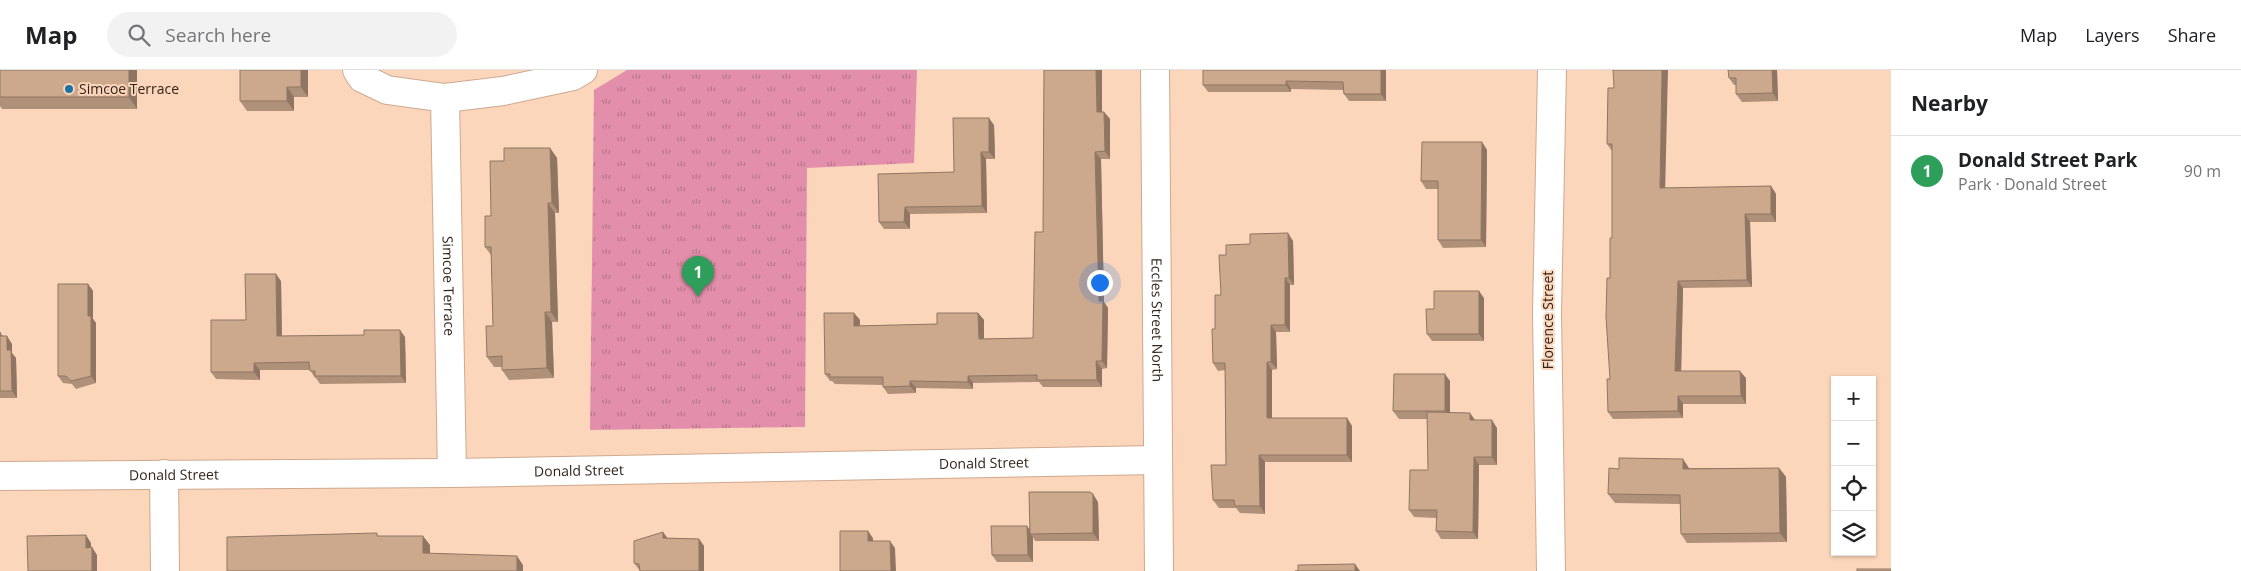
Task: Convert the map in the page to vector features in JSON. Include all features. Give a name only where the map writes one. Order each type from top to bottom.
[{"type":"street","points":[[356,70],[362,78],[387,90],[446,98],[512,89],[573,76],[583,70]]},
{"type":"street","name":"Eccles Street North","points":[[1155,70],[1158,571]]},
{"type":"street","name":"Florence Street","points":[[1551,571],[1547,313],[1552,70]]},
{"type":"street","name":"Simcoe Terrace","points":[[446,98],[452,473]]},
{"type":"street","name":"Donald Street","points":[[0,476],[452,473],[1158,460]]},
{"type":"street","points":[[164,474],[165,571]]},
{"type":"green space","points":[[627,70],[917,70],[914,163],[807,168],[805,427],[590,430],[594,90]]},
{"type":"building","name":"Simcoe Terrace","points":[[0,70],[129,70],[129,97],[0,97]]},
{"type":"building","points":[[240,70],[301,70],[301,87],[287,87],[287,101],[240,101]]},
{"type":"building","points":[[1044,70],[1096,70],[1097,112],[1104,112],[1105,151],[1095,152],[1099,301],[1103,301],[1102,361],[1096,361],[1097,380],[1037,380],[1037,375],[968,376],[968,382],[910,381],[910,386],[883,387],[883,377],[830,377],[830,374],[825,374],[824,313],[854,313],[854,326],[937,324],[937,313],[978,313],[979,339],[1033,338],[1035,232],[1043,232]]},
{"type":"building","points":[[1203,70],[1381,70],[1381,94],[1344,94],[1343,82],[1286,81],[1286,85],[1203,85]]},
{"type":"building","points":[[1613,70],[1662,70],[1660,188],[1771,186],[1771,214],[1745,214],[1747,280],[1678,281],[1675,371],[1740,371],[1741,396],[1678,396],[1678,411],[1608,412],[1607,379],[1610,379],[1606,317],[1607,278],[1610,278],[1610,238],[1612,238],[1612,144],[1607,144],[1608,88],[1614,88]]},
{"type":"building","points":[[1728,70],[1772,70],[1773,93],[1736,94],[1736,78],[1729,78]]},
{"type":"building","points":[[953,118],[989,118],[989,152],[981,152],[982,206],[905,207],[904,222],[879,222],[878,174],[954,172]]},
{"type":"building","points":[[1422,142],[1482,142],[1481,240],[1438,240],[1438,181],[1421,181]]},
{"type":"building","points":[[504,148],[550,148],[552,203],[548,203],[551,312],[545,312],[547,368],[502,370],[502,356],[487,357],[486,326],[493,326],[491,247],[485,247],[485,216],[491,216],[490,161],[504,161]]},
{"type":"building","points":[[1288,233],[1289,278],[1285,278],[1285,325],[1271,325],[1271,362],[1267,362],[1267,418],[1347,418],[1347,455],[1259,455],[1260,506],[1235,506],[1234,500],[1213,500],[1211,465],[1226,465],[1225,363],[1213,363],[1212,329],[1215,329],[1215,295],[1221,295],[1219,255],[1226,255],[1226,245],[1250,244],[1250,234]]},
{"type":"building","points":[[245,274],[276,274],[277,336],[364,335],[364,330],[400,330],[401,376],[315,376],[315,371],[310,371],[309,362],[254,363],[254,372],[211,372],[211,320],[246,320]]},
{"type":"building","points":[[58,284],[88,284],[88,316],[91,316],[91,376],[71,381],[66,376],[58,376]]},
{"type":"building","points":[[1434,291],[1479,291],[1479,334],[1427,334],[1426,309],[1434,309]]},
{"type":"building","points":[[0,336],[7,336],[7,350],[11,350],[12,391],[0,391]]},
{"type":"building","points":[[1394,374],[1445,374],[1445,411],[1393,411]]},
{"type":"building","points":[[1427,412],[1470,413],[1470,420],[1492,420],[1492,457],[1474,457],[1473,532],[1436,531],[1437,510],[1409,510],[1410,470],[1428,470]]},
{"type":"building","points":[[1619,458],[1683,459],[1683,469],[1779,468],[1780,533],[1681,534],[1680,495],[1608,494],[1609,468],[1619,469]]},
{"type":"building","points":[[1029,492],[1090,492],[1093,494],[1093,533],[1030,534]]},
{"type":"building","points":[[991,526],[1027,526],[1028,555],[992,555]]},
{"type":"building","points":[[840,531],[868,531],[868,541],[890,541],[891,571],[840,571]]},
{"type":"building","points":[[663,532],[663,538],[699,539],[699,571],[640,571],[639,564],[634,563],[634,541]]},
{"type":"building","points":[[377,533],[377,536],[423,536],[423,553],[517,556],[517,571],[227,571],[227,537]]},
{"type":"building","points":[[86,535],[86,548],[92,547],[92,571],[28,571],[27,536]]},
{"type":"building","points":[[1355,564],[1355,571],[1298,571],[1298,565]]},
{"type":"building","points":[[1857,569],[1891,569],[1891,571],[1857,571]]},
{"type":"place","name":"Simcoe Terrace","points":[[69,89]]},
{"type":"place","name":"Donald Street Park","points":[[698,297]]}]
